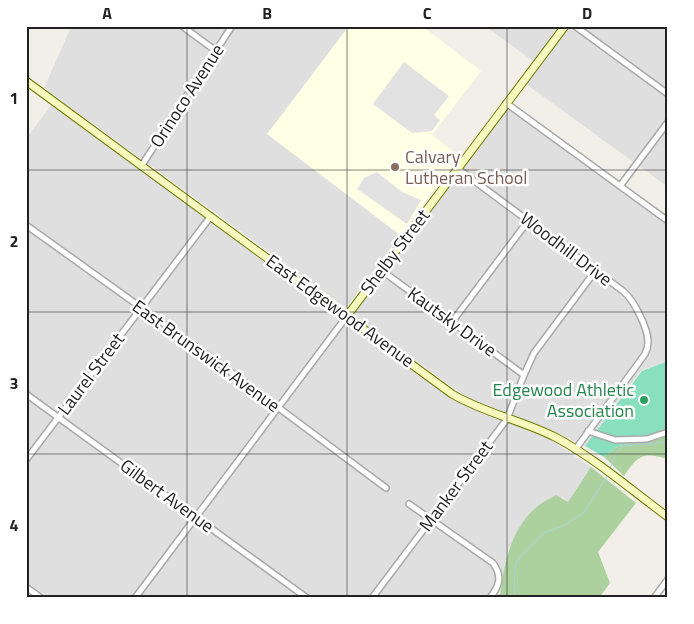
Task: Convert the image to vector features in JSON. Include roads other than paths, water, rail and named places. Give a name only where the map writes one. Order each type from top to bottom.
[{"type":"main road","name":"Shelby Street","points":[[347,316],[565,26]]},
{"type":"main road","name":"East Edgewood Avenue","points":[[26,81],[452,394],[474,406],[545,433],[575,450],[600,466],[668,517]]},
{"type":"street","points":[[182,26],[216,51]]},
{"type":"street","name":"Orinoco Avenue","points":[[142,165],[232,26]]},
{"type":"street","points":[[575,26],[668,94]]},
{"type":"street","points":[[506,103],[668,221]]},
{"type":"street","points":[[620,186],[668,122]]},
{"type":"street","name":"Woodhill Drive","points":[[457,168],[596,270],[625,292],[632,300],[648,336],[648,348],[588,431]]},
{"type":"street","name":"Laurel Street","points":[[26,460],[211,216]]},
{"type":"street","points":[[452,322],[528,221]]},
{"type":"street","name":"East Brunswick Avenue","points":[[26,225],[386,488]]},
{"type":"street","name":"Kautsky Drive","points":[[381,270],[524,375]]},
{"type":"street","name":"Manker Street","points":[[372,598],[507,418],[524,375],[544,339],[596,270]]},
{"type":"street","name":"Shelby Street","points":[[135,598],[347,316]]},
{"type":"street","name":"Gilbert Avenue","points":[[26,394],[307,598]]},
{"type":"street","points":[[575,450],[588,431],[615,440],[647,439],[668,432]]},
{"type":"street","points":[[409,504],[493,563],[499,574],[498,586],[490,598]]},
{"type":"street","points":[[654,598],[668,579]]},
{"type":"street","points":[[26,587],[41,598]]},
{"type":"waterway","points":[[610,469],[615,455],[623,446],[668,442]]},
{"type":"waterway","points":[[514,598],[516,563],[520,557],[544,533],[565,525],[584,512],[608,475]]},
{"type":"place","name":"Calvary Lutheran School","points":[[395,167]]},
{"type":"place","name":"Edgewood Athletic Association","points":[[644,400]]}]
